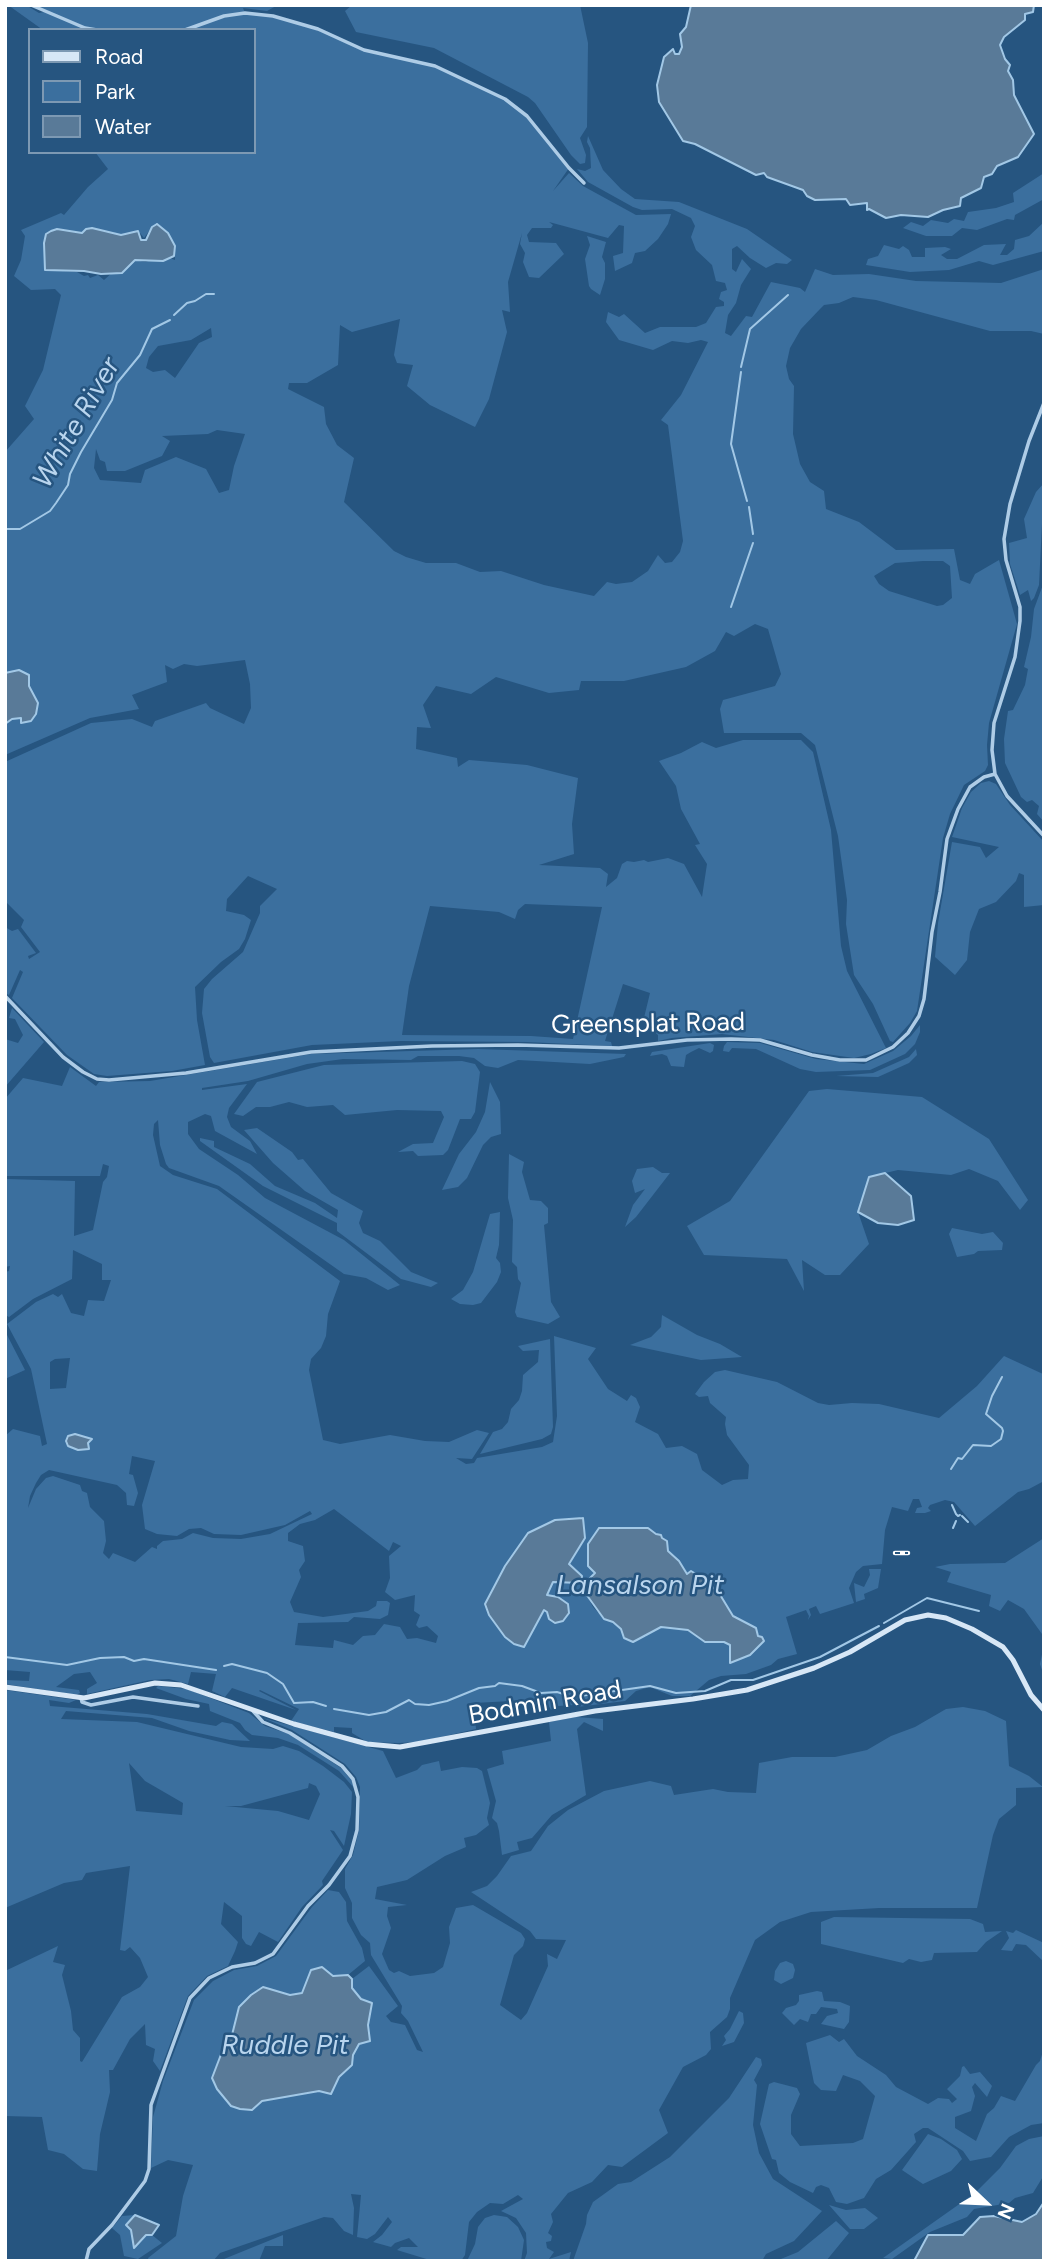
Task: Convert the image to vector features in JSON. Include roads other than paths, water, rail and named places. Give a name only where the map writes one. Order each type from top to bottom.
[{"type":"main road","name":"Bodmin Road","points":[[5,1687],[81,1698],[155,1683],[173,1684],[253,1711],[367,1744],[400,1747],[596,1711],[747,1690],[814,1668],[850,1652],[905,1620],[928,1615],[946,1618],[972,1629],[1003,1647],[1031,1695],[1044,1710]]},
{"type":"street","points":[[31,5],[85,28]]},
{"type":"street","points":[[191,28],[224,16],[245,13],[273,16],[318,29],[365,50],[435,66],[505,99],[527,116],[569,169],[584,183]]},
{"type":"street","points":[[1044,403],[1010,504],[1004,539],[1007,568],[1020,607],[1020,621],[1015,657],[993,723],[992,750],[995,774],[1007,796],[1044,836]]},
{"type":"street","name":"Greensplat Road","points":[[5,996],[63,1057],[97,1079],[144,1079],[311,1052],[432,1046],[619,1048],[687,1040],[731,1039],[760,1041],[840,1060],[866,1060],[893,1047],[908,1033],[919,1016],[924,999],[947,839],[964,794],[984,777],[995,774]]},
{"type":"street","points":[[81,1698],[82,1702],[92,1705],[133,1697],[198,1706]]},
{"type":"street","points":[[86,2261],[89,2249],[112,2225],[145,2181],[149,2169],[151,2105],[190,1998],[209,1979],[232,1967],[255,1963],[272,1954],[350,1856],[357,1830],[358,1797],[354,1779],[342,1766],[290,1733],[263,1722],[253,1711]]},
{"type":"water","points":[[691,5],[1034,5],[1033,12],[1025,14],[1025,20],[1004,37],[1000,45],[1010,65],[1008,71],[1013,80],[1014,95],[1034,134],[1018,157],[997,166],[992,174],[984,177],[981,188],[961,198],[960,206],[928,217],[901,215],[886,218],[867,210],[867,203],[850,205],[846,199],[815,200],[803,190],[767,177],[764,173],[756,175],[695,144],[683,141],[659,102],[657,85],[664,57],[673,49],[675,54],[679,54],[682,47],[680,34],[686,27]]},
{"type":"water","points":[[157,224],[168,233],[175,246],[174,256],[163,261],[135,260],[122,273],[45,270],[44,243],[46,234],[51,231],[57,229],[82,233],[92,228],[121,235],[138,231],[141,240],[146,240],[152,227]]},
{"type":"water","points":[[19,670],[29,675],[29,686],[38,703],[36,714],[31,721],[21,723],[21,718],[12,719],[5,724],[5,673]]},
{"type":"water","points":[[885,1173],[911,1196],[914,1220],[898,1225],[878,1223],[858,1212],[869,1177]]},
{"type":"water","points":[[75,1434],[92,1439],[88,1443],[89,1449],[78,1450],[68,1446],[68,1436]]},
{"type":"water","points":[[583,1518],[585,1538],[569,1564],[582,1576],[581,1583],[553,1582],[547,1595],[558,1597],[568,1604],[569,1613],[563,1621],[555,1623],[544,1610],[524,1647],[514,1644],[505,1637],[489,1615],[485,1604],[505,1566],[528,1533],[555,1520]]},
{"type":"water","name":"Lansalson Pit","points":[[599,1528],[648,1528],[661,1535],[667,1541],[668,1551],[679,1561],[687,1574],[691,1571],[704,1579],[719,1593],[733,1616],[756,1628],[758,1636],[764,1641],[750,1655],[730,1663],[730,1645],[724,1642],[705,1642],[688,1630],[661,1627],[633,1642],[624,1638],[621,1629],[604,1619],[586,1594],[590,1578],[595,1573],[588,1566],[588,1544]]},
{"type":"water","name":"Ruddle Pit","points":[[322,1967],[333,1976],[348,1975],[352,1979],[352,1988],[361,1999],[372,2003],[368,2025],[370,2041],[359,2044],[353,2055],[352,2065],[339,2077],[331,2094],[319,2091],[262,2101],[252,2110],[231,2106],[212,2078],[225,2044],[232,2035],[239,2007],[263,1987],[290,1995],[302,1993],[311,1970]]},
{"type":"water","points":[[1044,2202],[1044,2261],[914,2261],[928,2235],[963,2235],[980,2217],[994,2216],[1022,2222],[1036,2214]]},
{"type":"water","points":[[135,2215],[159,2225],[152,2235],[146,2235],[134,2248],[131,2230],[126,2225]]},
{"type":"waterway","name":"White River","points":[[174,315],[187,303],[206,294],[214,294]]},
{"type":"waterway","points":[[741,367],[750,329],[788,295]]},
{"type":"waterway","name":"White River","points":[[5,529],[20,529],[50,511],[68,485],[70,474],[112,400],[117,383],[140,355],[152,329],[170,320]]},
{"type":"waterway","points":[[741,372],[731,444],[747,501]]},
{"type":"waterway","points":[[749,507],[753,534]]},
{"type":"waterway","points":[[731,607],[753,543]]},
{"type":"waterway","points":[[951,1469],[958,1458],[962,1459],[973,1445],[991,1446],[1001,1439],[1002,1428],[986,1414],[1002,1377]]},
{"type":"waterway","points":[[952,1505],[956,1514],[960,1515]]},
{"type":"waterway","points":[[962,1516],[968,1522]]},
{"type":"waterway","points":[[953,1528],[956,1521]]},
{"type":"waterway","points":[[884,1623],[927,1598],[979,1611]]},
{"type":"waterway","points":[[334,1709],[369,1715],[386,1712],[409,1700],[415,1704],[429,1705],[447,1701],[499,1683],[573,1697],[650,1686],[676,1693],[705,1691],[731,1680],[753,1680],[820,1657],[879,1626]]},
{"type":"waterway","points":[[5,1657],[67,1665],[100,1658],[124,1657],[134,1661],[144,1659],[216,1670]]},
{"type":"waterway","points":[[224,1666],[232,1664],[267,1673],[283,1684],[294,1703],[313,1702],[326,1706]]},
{"type":"railway","points":[[895,1553],[908,1553]]}]
